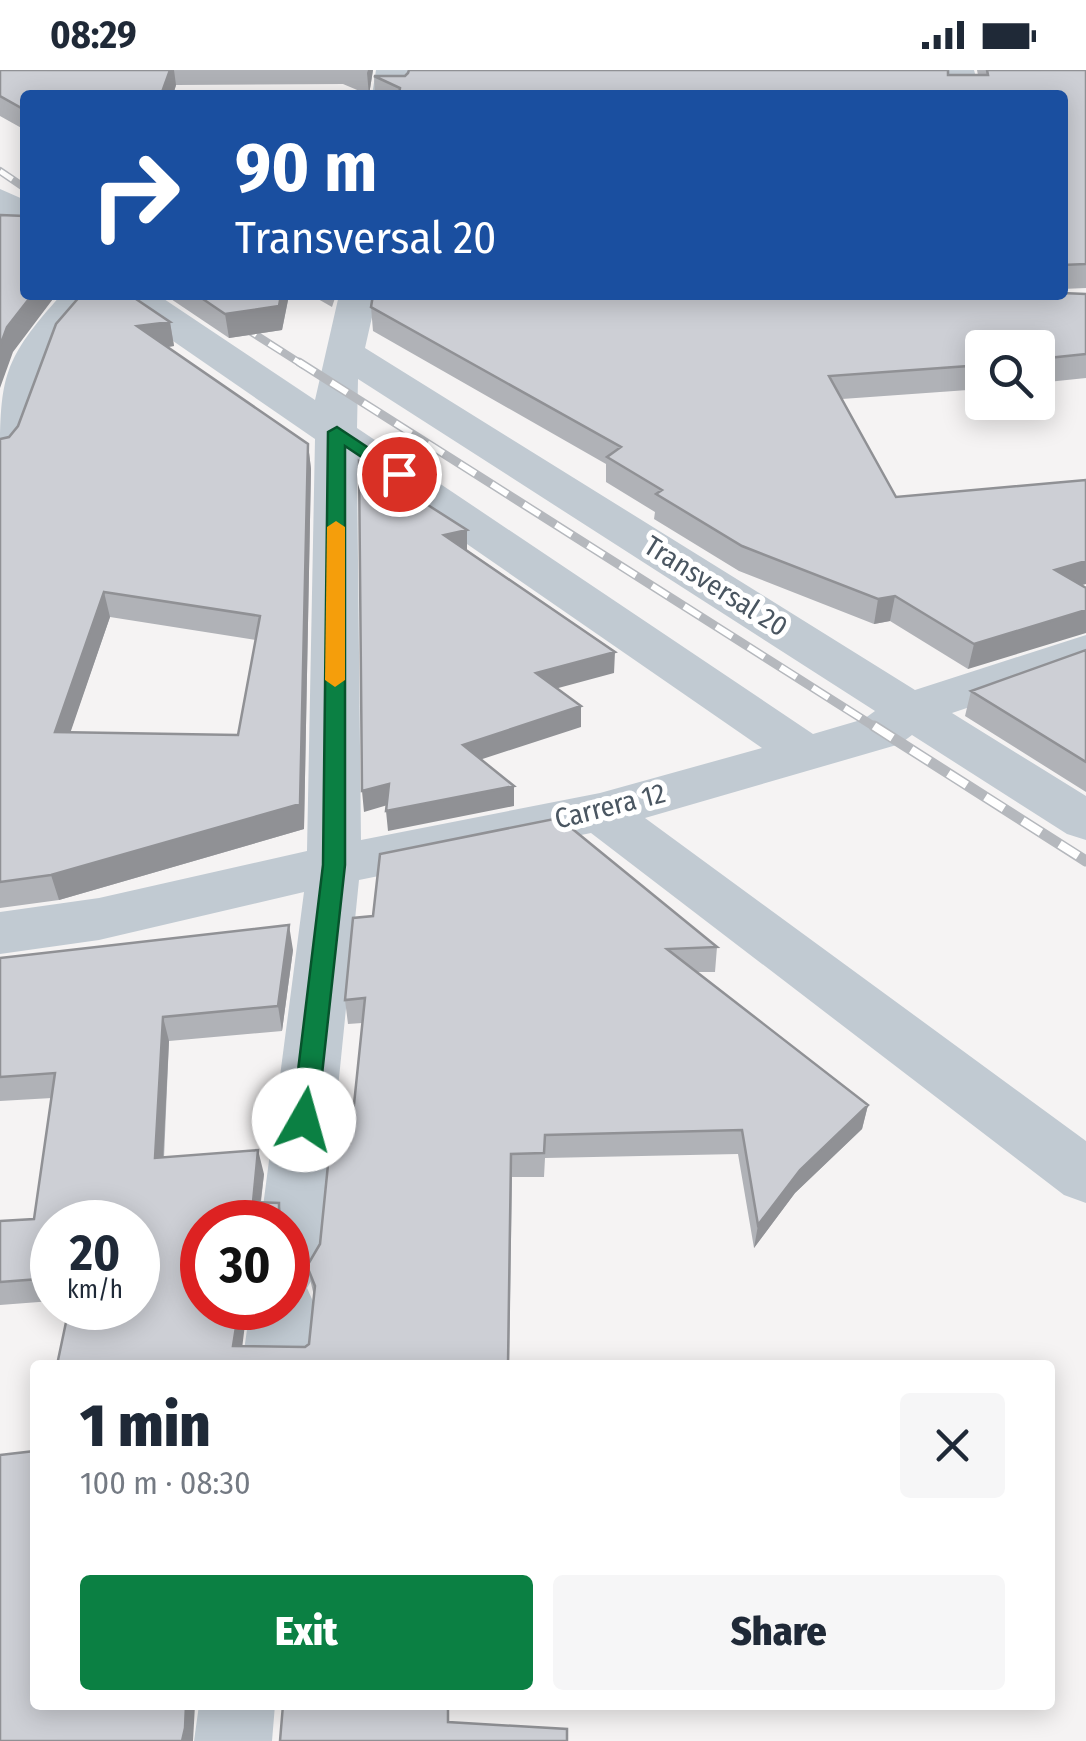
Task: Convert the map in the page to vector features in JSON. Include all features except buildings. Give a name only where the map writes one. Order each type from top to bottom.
[{"type":"street","points":[[0,450],[40,344],[78,300]]},
{"type":"street","points":[[139,300],[804,752]]},
{"type":"street","points":[[296,1200],[334,865],[336,387],[357,300]]},
{"type":"street","name":"Transversal 20","points":[[345,353],[1086,821]]},
{"type":"street","name":"Carrera 12","points":[[0,933],[99,920],[334,865],[600,812],[882,732],[911,709],[1086,651]]},
{"type":"street","points":[[600,812],[1086,1176]]},
{"type":"street","points":[[277,1360],[280,1330]]},
{"type":"street","points":[[233,1741],[236,1710]]},
{"type":"railway","points":[[0,171],[20,185]]},
{"type":"railway","points":[[201,300],[303,365]]},
{"type":"railway","points":[[299,362],[878,729]]},
{"type":"railway","points":[[874,726],[1086,861]]},
{"type":"slow traffic","points":[[335,680],[336,527]]},
{"type":"route","points":[[304,1120],[334,865],[337,432],[399,474]]}]
